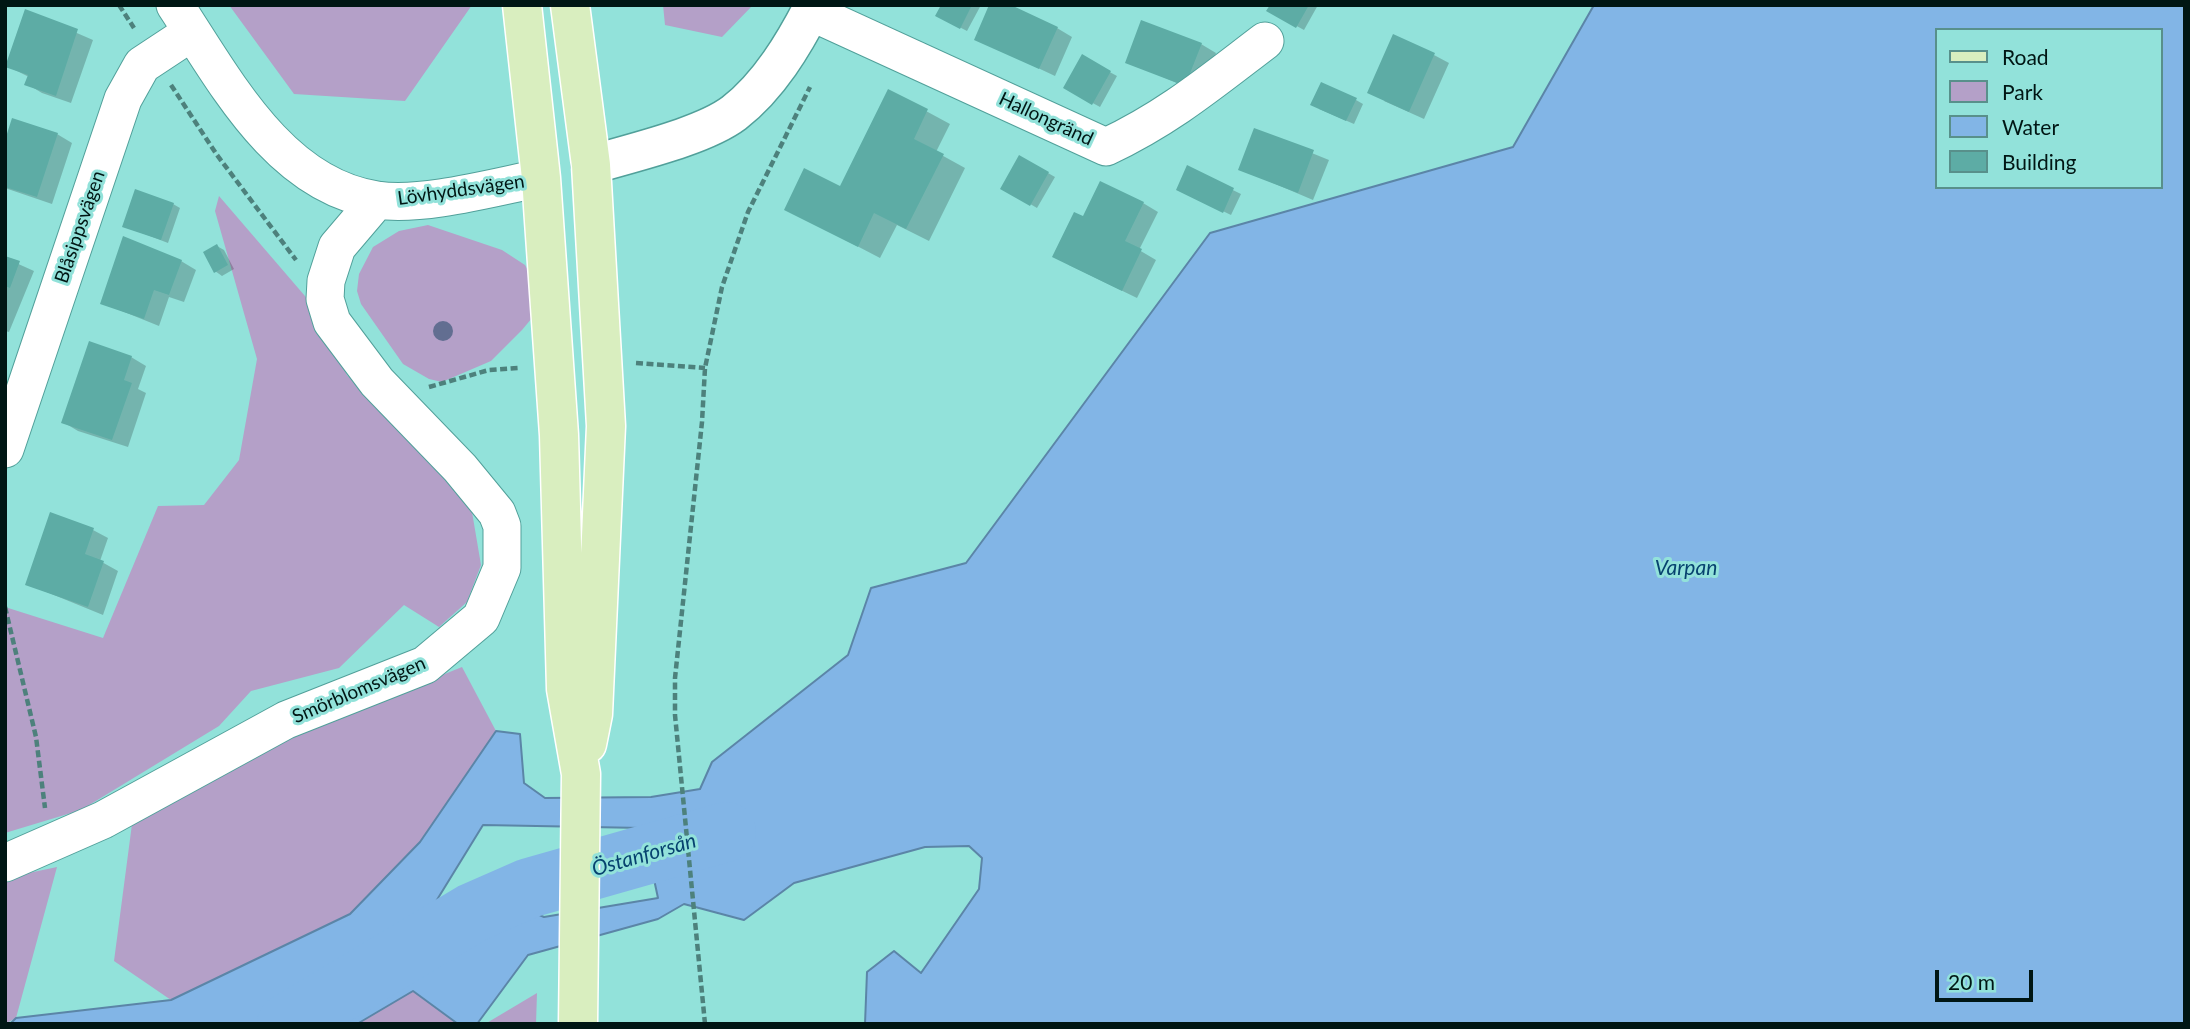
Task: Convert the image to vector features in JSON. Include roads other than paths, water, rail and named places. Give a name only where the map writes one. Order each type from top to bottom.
[{"type":"main road","points":[[522,5],[541,178],[559,435],[566,689],[581,774]]},
{"type":"main road","points":[[570,5],[591,165],[606,426],[593,714],[581,774],[578,1024]]},
{"type":"main road","points":[[541,178],[591,165]]},
{"type":"street","points":[[591,165],[698,131],[731,115],[756,94],[786,53],[812,9]]},
{"type":"street","name":"Hallongränd","points":[[812,9],[1106,147],[1150,126],[1184,104],[1265,41]]},
{"type":"street","name":"Lövhyddsvägen","points":[[184,18],[245,109],[277,145],[315,176],[344,192],[377,200],[445,196],[541,178]]},
{"type":"street","name":"Blåsippsvägen","points":[[5,449],[123,99],[142,65],[153,57],[184,18]]},
{"type":"street","name":"Smörblomsvägen","points":[[5,863],[156,793],[286,720],[425,665],[481,618],[502,568],[502,526],[497,513],[460,468],[377,382],[332,322],[326,299],[326,281],[337,247],[377,200]]},
{"type":"water","name":"Varpan","points":[[1594,5],[2185,5],[2185,1024],[865,1024],[867,972],[894,951],[921,973],[979,889],[982,858],[969,846],[925,847],[794,883],[744,920],[684,904],[658,919],[528,955],[477,1024],[458,1024],[413,991],[357,1024],[10,1024],[16,1018],[171,1000],[350,914],[420,842],[496,731],[520,734],[524,783],[545,798],[651,797],[700,789],[712,762],[848,655],[871,588],[966,563],[1210,233],[1513,147]],"holes":[[[483,825],[643,828],[658,898],[544,917],[511,903],[427,916]]]},
{"type":"waterway","name":"Östanforsån","points":[[287,1024],[472,913],[529,888],[726,832]]}]
